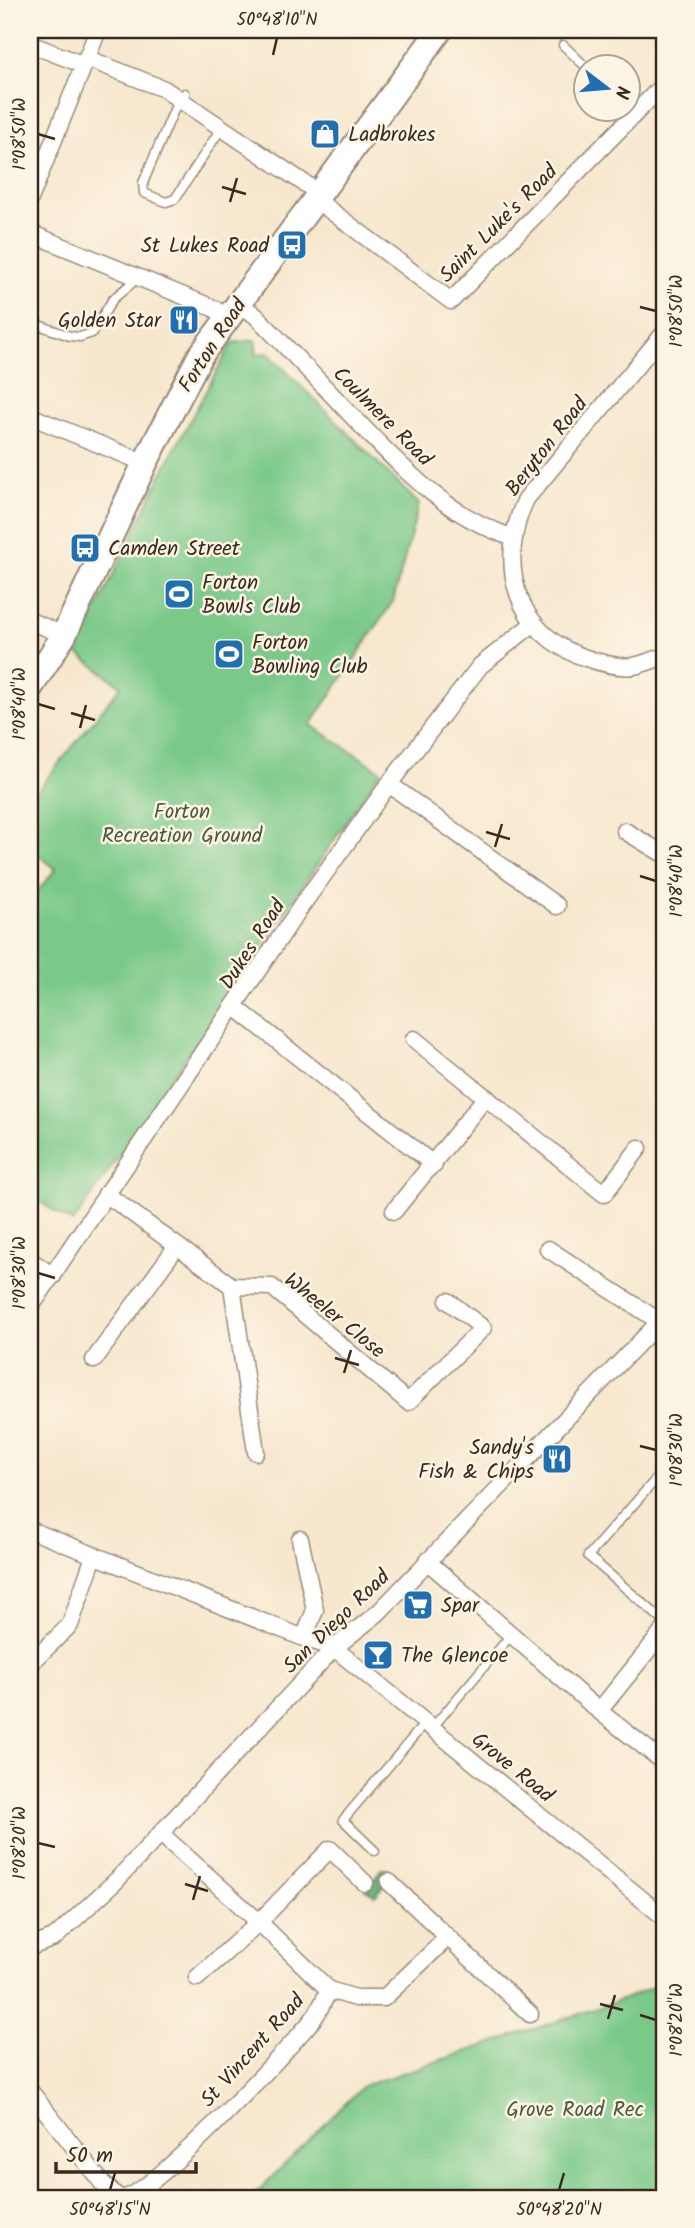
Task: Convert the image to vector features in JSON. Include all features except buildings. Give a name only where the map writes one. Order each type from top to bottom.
[{"type":"main road","name":"Forton Road","points":[[30,688],[64,635],[187,379],[233,310],[440,30]]},
{"type":"street","points":[[30,199],[98,30]]},
{"type":"street","points":[[30,44],[182,96],[317,196]]},
{"type":"street","name":"Saint Luke's Road","points":[[642,102],[665,83]]},
{"type":"street","name":"Saint Luke's Road","points":[[317,196],[452,302],[621,122]]},
{"type":"street","name":"Coulmere Road","points":[[30,233],[213,308],[256,316],[412,478],[460,514],[485,528],[514,538]]},
{"type":"street","name":"Beryton Road","points":[[665,332],[526,499],[518,517],[511,562],[514,581],[534,623],[551,641],[573,654],[602,664],[634,666],[665,656]]},
{"type":"street","points":[[30,416],[145,464]]},
{"type":"street","points":[[30,621],[64,635]]},
{"type":"street","name":"Dukes Road","points":[[30,1308],[302,905],[389,784],[480,666],[534,623]]},
{"type":"street","points":[[389,784],[557,906]]},
{"type":"street","points":[[625,831],[665,855]]},
{"type":"street","points":[[235,1007],[434,1165]]},
{"type":"street","points":[[414,1039],[604,1194],[639,1148]]},
{"type":"street","points":[[394,1211],[434,1165],[486,1097]]},
{"type":"street","points":[[106,1194],[232,1286],[257,1452]]},
{"type":"street","points":[[94,1360],[177,1246]]},
{"type":"street","points":[[548,1249],[664,1321]]},
{"type":"street","points":[[30,1260],[53,1276]]},
{"type":"street","name":"Wheeler Close","points":[[232,1286],[272,1287],[408,1402],[483,1328],[448,1301]]},
{"type":"street","name":"San Diego Road","points":[[30,1947],[54,1938],[116,1881],[334,1648],[378,1613],[664,1321]]},
{"type":"street","points":[[30,1530],[334,1648]]},
{"type":"street","points":[[300,1539],[315,1610],[304,1638]]},
{"type":"street","points":[[30,1664],[70,1625],[94,1556]]},
{"type":"street","points":[[427,1562],[599,1711],[665,1763]]},
{"type":"street","points":[[599,1711],[665,1629]]},
{"type":"street","name":"Grove Road","points":[[334,1648],[665,1918]]},
{"type":"street","name":"St Vincent Road","points":[[32,2097],[103,2185],[122,2198],[133,2197],[215,2124],[316,2016],[329,1990],[259,1922],[161,1835]]},
{"type":"street","points":[[197,1978],[259,1922],[330,1849],[365,1883]]},
{"type":"street","points":[[389,1882],[530,2014]]},
{"type":"street","points":[[329,1990],[356,1998],[384,1997],[448,1937]]},
{"type":"lane","points":[[563,45],[572,54]]},
{"type":"lane","points":[[182,96],[143,183],[144,192],[148,196],[166,202],[175,199],[228,128]]},
{"type":"lane","points":[[30,322],[70,336],[80,337],[92,333],[113,299],[139,277]]},
{"type":"lane","points":[[665,1469],[588,1556],[665,1622]]},
{"type":"lane","points":[[375,1851],[343,1820],[511,1635]]},
{"type":"green space","name":"Forton Recreation Ground","points":[[255,340],[257,354],[268,353],[419,504],[393,601],[311,725],[381,771],[73,1223],[30,1196],[30,900],[56,869],[30,848],[30,800],[121,686],[74,651],[165,467],[232,343]]},
{"type":"green space","points":[[382,1868],[390,1871],[384,1886],[375,1896],[366,1890]]},
{"type":"green space","name":"Grove Road Rec","points":[[665,1982],[665,2198],[251,2198],[363,2086],[624,1999]]},
{"type":"place","name":"Ladbrokes","points":[[325,134]]},
{"type":"place","name":"St Lukes Road","points":[[292,245]]},
{"type":"place","name":"Golden Star","points":[[184,320]]},
{"type":"place","name":"Camden Street","points":[[85,548]]},
{"type":"place","name":"Forton Bowls Club","points":[[179,594]]},
{"type":"place","name":"Forton Bowling Club","points":[[229,654]]},
{"type":"place","name":"Sandy's Fish & Chips","points":[[557,1459]]},
{"type":"place","name":"Spar","points":[[418,1605]]},
{"type":"place","name":"The Glencoe","points":[[378,1655]]}]
